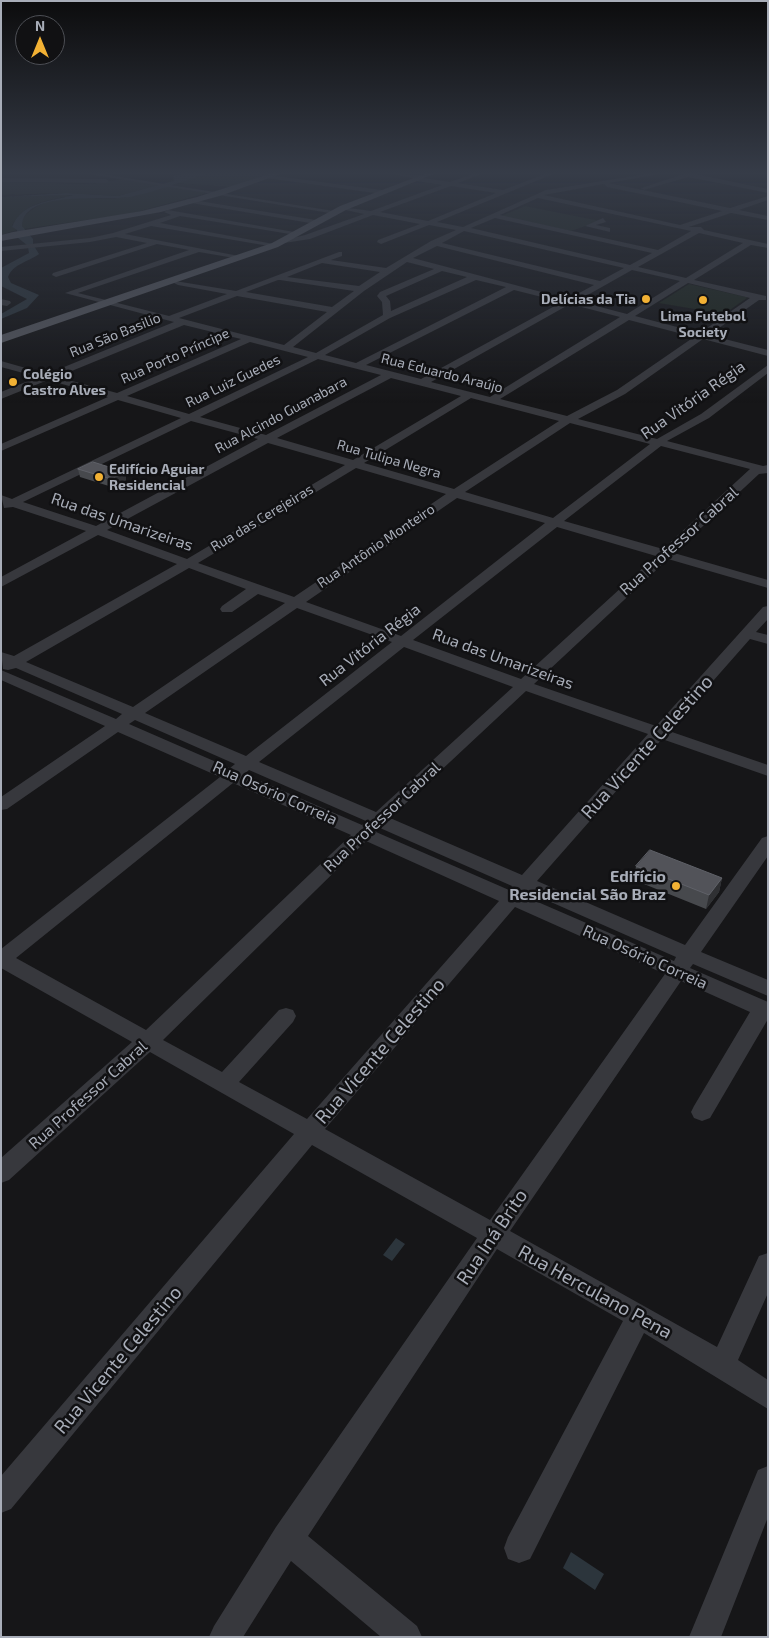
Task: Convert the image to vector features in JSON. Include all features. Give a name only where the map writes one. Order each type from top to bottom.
[{"type":"main road","points":[[1,339],[181,281],[265,250]]},
{"type":"main road","points":[[1,345],[112,304]]},
{"type":"street","points":[[99,250],[118,255]]},
{"type":"street","points":[[133,250],[56,275],[90,285],[196,250]]},
{"type":"street","points":[[200,250],[244,258]]},
{"type":"street","points":[[286,348],[361,289],[421,250]]},
{"type":"street","points":[[464,250],[601,284]]},
{"type":"street","points":[[558,250],[768,299]]},
{"type":"street","points":[[651,250],[658,252]]},
{"type":"street","points":[[422,382],[661,250]]},
{"type":"street","points":[[493,399],[737,250]]},
{"type":"street","points":[[169,319],[339,254]]},
{"type":"street","points":[[406,259],[768,353]]},
{"type":"street","points":[[322,260],[387,271]]},
{"type":"street","points":[[387,316],[386,301],[381,296],[383,294],[442,268]]},
{"type":"street","points":[[277,277],[361,289]]},
{"type":"street","name":"Rua Luiz Guedes","points":[[5,503],[317,356],[387,316],[475,277]]},
{"type":"street","points":[[181,281],[333,310]]},
{"type":"street","name":"Rua Eduardo Araújo","points":[[90,285],[64,294],[84,297],[493,399],[660,444],[767,470]]},
{"type":"street","name":"Rua Alcindo Guanabara","points":[[358,366],[513,287]]},
{"type":"street","name":"Rua Antônio Monteiro","points":[[1,805],[295,601],[455,494],[569,419],[621,392],[703,336],[763,287]]},
{"type":"street","name":"Rua São Basilio","points":[[1,396],[184,322]]},
{"type":"street","name":"Rua Porto Príncipe","points":[[1,448],[249,339]]},
{"type":"street","name":"Rua Tulipa Negra","points":[[1,364],[268,439],[768,584]]},
{"type":"street","name":"Rua Vitória Régia","points":[[2,959],[232,774],[404,642],[555,522],[660,444],[662,440],[705,416],[768,368]]},
{"type":"street","name":"Rua Alcindo Guanabara","points":[[1,583],[390,374]]},
{"type":"street","name":"Rua das Cerejeiras","points":[[5,665],[187,564],[471,394]]},
{"type":"street","name":"Rua Professor Cabral","points":[[1,1172],[148,1041],[365,832],[664,554],[755,472],[767,470]]},
{"type":"street","name":"Rua das Umarizeiras","points":[[5,503],[98,531],[523,685],[768,771]]},
{"type":"street","points":[[227,609],[257,588]]},
{"type":"street","name":"Rua Vicente Celestino","points":[[1,1499],[310,1131],[518,891],[768,610]]},
{"type":"street","points":[[747,634],[768,640]]},
{"type":"street","name":"Rua Osório Correia","points":[[5,665],[133,713],[380,819],[518,891]]},
{"type":"street","name":"Rua Osório Correia","points":[[5,665],[116,724],[365,832],[518,891],[683,963],[766,1003]]},
{"type":"street","name":"Rua Iná Brito","points":[[225,1637],[287,1538],[494,1235],[768,842]]},
{"type":"street","name":"Rua Herculano Pena","points":[[2,959],[638,1316],[722,1365],[768,1396]]},
{"type":"street","points":[[702,1112],[766,1003]]},
{"type":"street","points":[[224,1084],[286,1016]]},
{"type":"street","points":[[722,1365],[768,1264]]},
{"type":"street","points":[[519,1548],[638,1316]]},
{"type":"street","points":[[705,1637],[768,1480]]},
{"type":"street","points":[[287,1538],[406,1637]]},
{"type":"shaded area","points":[[29,250],[37,250],[39,254],[17,266],[8,277],[11,283],[39,295],[27,308],[1,319],[1,314],[27,299],[1,286],[1,268],[29,253]]},
{"type":"shaded area","name":"Lima Futebol Society","points":[[689,284],[747,298],[724,314],[659,303]]},
{"type":"shaded area","points":[[396,1238],[405,1244],[392,1261],[383,1255]]},
{"type":"shaded area","points":[[571,1552],[604,1574],[595,1590],[563,1568]]},
{"type":"building","points":[[93,462],[125,472],[111,479],[78,469]]},
{"type":"building","points":[[650,850],[722,878],[709,895],[636,866]]},
{"type":"place","name":"Delícias da Tia","points":[[646,299]]},
{"type":"place","name":"Lima Futebol Society","points":[[703,300]]},
{"type":"place","name":"Colégio Castro Alves","points":[[13,382]]},
{"type":"place","name":"Edifício Aguiar Residencial","points":[[99,477]]},
{"type":"place","name":"Edifício Residencial São Braz","points":[[676,886]]}]
